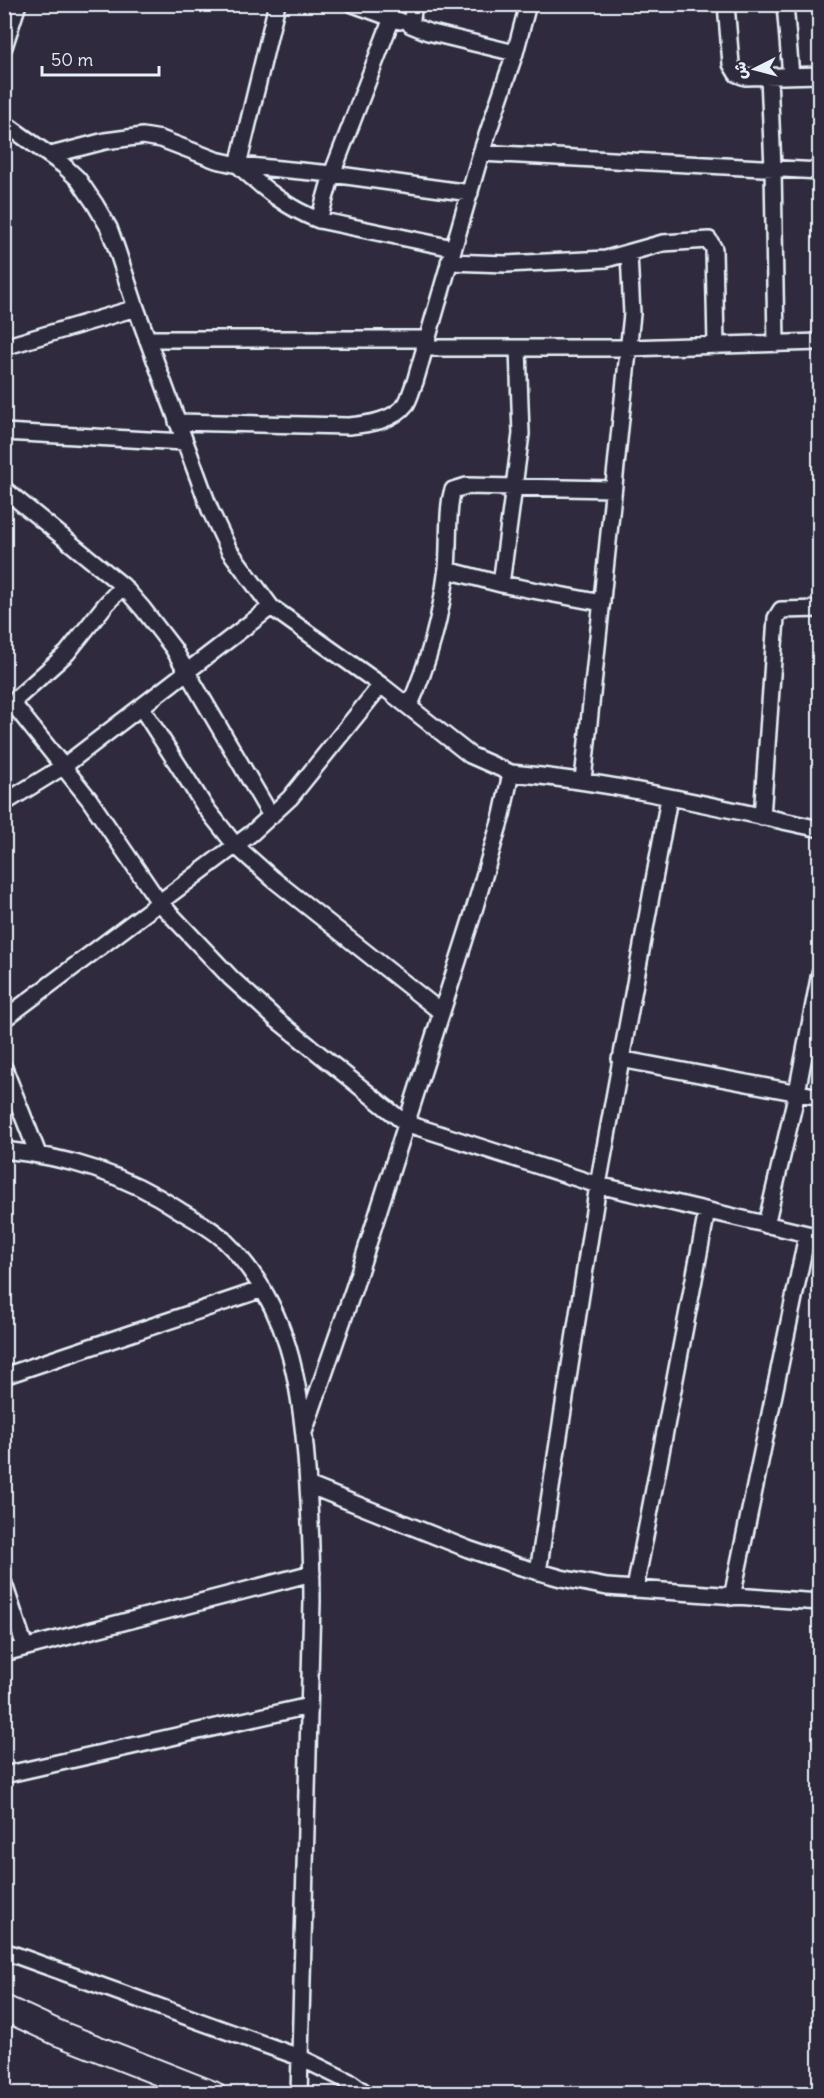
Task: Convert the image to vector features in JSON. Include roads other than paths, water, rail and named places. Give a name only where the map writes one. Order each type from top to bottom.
[{"type":"main road","points":[[4,2008],[58,2033],[213,2094]]},
{"type":"street","points":[[4,47],[18,4]]},
{"type":"street","points":[[238,165],[277,4]]},
{"type":"street","points":[[353,4],[428,32],[515,53]]},
{"type":"street","points":[[411,25],[414,4]]},
{"type":"street","points":[[177,422],[349,426],[369,424],[397,412],[407,403],[528,4]]},
{"type":"street","points":[[726,4],[733,70],[745,77],[819,75]]},
{"type":"street","points":[[785,4],[791,76]]},
{"type":"street","points":[[320,220],[332,174],[392,18]]},
{"type":"street","points":[[769,77],[776,345]]},
{"type":"street","points":[[4,123],[51,156],[78,179],[109,228],[210,510],[229,550],[271,607],[381,685],[470,755],[511,773],[584,780],[819,829]]},
{"type":"street","points":[[51,156],[105,141],[142,136],[161,139],[216,160],[238,165],[332,174],[470,193]]},
{"type":"street","points":[[481,153],[819,171]]},
{"type":"street","points":[[238,165],[287,205],[320,220],[451,255],[506,264],[606,259],[663,243],[705,240],[711,242],[714,249],[716,346]]},
{"type":"street","points":[[584,780],[632,314],[629,254]]},
{"type":"street","points":[[4,347],[136,308]]},
{"type":"street","points":[[147,339],[518,348],[628,348],[819,342]]},
{"type":"street","points":[[501,584],[521,434],[518,348]]},
{"type":"street","points":[[6,435],[184,442]]},
{"type":"street","points":[[409,707],[423,675],[436,633],[447,570],[453,490],[466,486],[613,489]]},
{"type":"street","points":[[4,489],[123,586],[173,648],[271,816]]},
{"type":"street","points":[[447,570],[501,584],[602,603]]},
{"type":"street","points":[[123,586],[67,653],[16,698],[14,703],[16,710],[64,766],[95,808],[159,902],[231,978],[277,1020],[405,1123],[598,1185],[813,1236],[732,1597]]},
{"type":"street","points":[[4,803],[64,766],[271,607]]},
{"type":"street","points":[[762,817],[776,618],[781,610],[819,609]]},
{"type":"street","points":[[4,1019],[236,846],[271,816],[290,798],[381,685]]},
{"type":"street","points":[[141,707],[205,807],[236,846],[273,879],[441,1012]]},
{"type":"street","points":[[304,1432],[354,1288],[472,918],[502,815],[511,773]]},
{"type":"street","points":[[538,1572],[598,1185],[669,798]]},
{"type":"street","points":[[766,1225],[797,1092],[819,973]]},
{"type":"street","points":[[620,1059],[819,1097]]},
{"type":"street","points":[[4,1068],[38,1154]]},
{"type":"street","points":[[4,1150],[74,1161],[113,1174],[168,1202],[223,1239],[248,1267],[263,1289],[278,1319],[294,1364],[304,1432],[312,1536],[299,2094]]},
{"type":"street","points":[[635,1589],[707,1211]]},
{"type":"street","points":[[4,1376],[263,1289]]},
{"type":"street","points":[[308,1485],[468,1548],[538,1572],[607,1587],[819,1602]]},
{"type":"street","points":[[4,1653],[312,1573]]},
{"type":"street","points":[[4,1584],[25,1647]]},
{"type":"street","points":[[4,1775],[309,1706]]},
{"type":"street","points":[[4,1951],[299,2057],[352,2083],[367,2094]]}]
